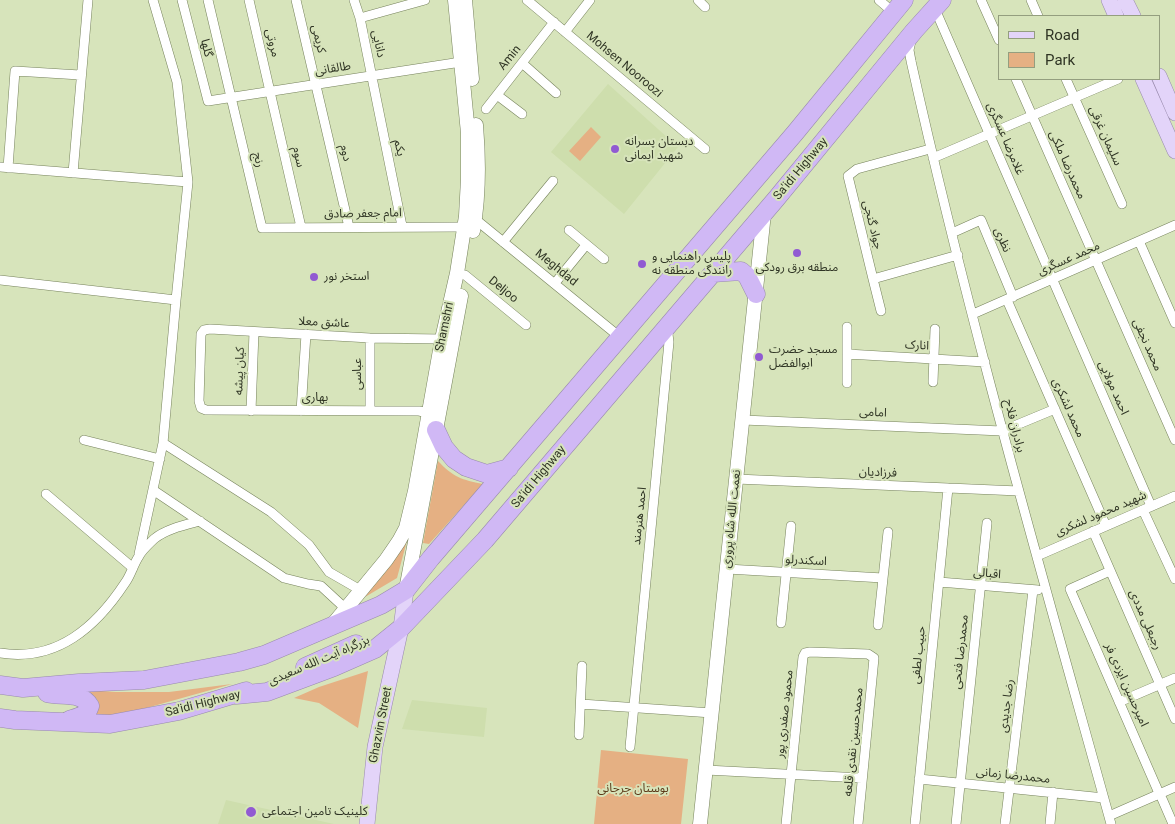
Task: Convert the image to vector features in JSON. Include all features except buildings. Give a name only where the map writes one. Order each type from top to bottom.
[{"type":"highway","name":"Sa'idi Highway","points":[[401,628],[485,540],[764,213],[914,31],[939,4]]},
{"type":"highway","points":[[23,688],[144,680],[215,667],[264,655],[381,605],[406,590],[431,558],[795,133],[898,6]]},
{"type":"highway","points":[[713,273],[741,271],[747,276],[756,294]]},
{"type":"highway","points":[[436,430],[444,448],[454,459],[466,467],[487,474],[509,468]]},
{"type":"highway","name":"بزرگراه آیت الله سعیدی","points":[[236,695],[401,628]]},
{"type":"highway","points":[[0,684],[53,695],[82,697],[87,700],[90,706],[88,711],[83,715],[61,722]]},
{"type":"highway","name":"Sa'idi Highway","points":[[0,718],[110,724],[179,711],[236,695]]},
{"type":"main road","name":"Shamshri","points":[[455,0],[466,62]]},
{"type":"main road","name":"Shamshri","points":[[330,628],[347,610],[399,542],[406,528],[415,492],[430,413],[461,274],[469,222],[465,0]]},
{"type":"main road","points":[[1108,0],[1116,15]]},
{"type":"main road","points":[[1125,0],[1132,15]]},
{"type":"main road","points":[[1160,78],[1175,112]]},
{"type":"main road","points":[[1143,80],[1175,151]]},
{"type":"main road","name":"نعمت الله شاه پروری","points":[[700,824],[764,213]]},
{"type":"main road","name":"Shamshri","points":[[406,590],[436,430],[447,340]]},
{"type":"main road","name":"Ghazvin Street","points":[[367,824],[375,747],[401,628],[406,590]]},
{"type":"street","points":[[73,173],[88,0]]},
{"type":"street","points":[[0,653],[37,653],[66,643],[90,626],[106,610],[127,581],[139,554],[164,442],[188,182],[177,82],[153,0]]},
{"type":"street","name":"گلها","points":[[182,0],[208,102]]},
{"type":"street","name":"رنج","points":[[208,0],[262,228]]},
{"type":"street","name":"مروتی","points":[[249,0],[270,92]]},
{"type":"street","name":"کریمی","points":[[296,0],[316,85]]},
{"type":"street","name":"دانایی","points":[[354,0],[360,18],[371,76]]},
{"type":"street","points":[[360,18],[399,4],[425,0]]},
{"type":"street","points":[[565,32],[590,0]]},
{"type":"street","points":[[698,0],[705,7]]},
{"type":"street","points":[[878,0],[898,6]]},
{"type":"street","points":[[981,0],[998,38]]},
{"type":"street","points":[[1031,0],[1038,15]]},
{"type":"street","name":"Mohsen Nooroozi","points":[[530,1],[706,149]]},
{"type":"street","name":"غلامرضا عسگری","points":[[939,4],[989,134],[1052,280]]},
{"type":"street","name":"Amin","points":[[486,109],[554,22]]},
{"type":"street","name":"برادران فلاح","points":[[914,31],[909,50],[931,153],[1002,431],[1110,820]]},
{"type":"street","name":"طالقانی","points":[[208,102],[466,62]]},
{"type":"street","points":[[522,63],[556,93]]},
{"type":"street","points":[[80,75],[15,71],[4,168],[188,182]]},
{"type":"street","name":"یکم","points":[[371,76],[402,226]]},
{"type":"street","name":"محمدرضا ملکی","points":[[1016,80],[1095,260]]},
{"type":"street","name":"سلیمان غرقی","points":[[1066,80],[1122,204]]},
{"type":"street","points":[[931,153],[989,134],[1116,80]]},
{"type":"street","name":"دوم","points":[[316,85],[349,227]]},
{"type":"street","name":"سوم","points":[[270,92],[301,227]]},
{"type":"street","points":[[496,95],[522,114]]},
{"type":"street","name":"جواد گنجی","points":[[873,279],[848,176],[857,169],[931,153]]},
{"type":"street","points":[[503,242],[553,181]]},
{"type":"street","name":"نظری","points":[[952,233],[981,220],[1010,299]]},
{"type":"street","name":"Meghdad","points":[[469,222],[503,242],[621,338]]},
{"type":"street","name":"امام جعفر صادق","points":[[262,228],[402,226],[469,222]]},
{"type":"street","name":"محمد عسگری","points":[[973,314],[1175,225]]},
{"type":"street","points":[[569,230],[604,259]]},
{"type":"street","points":[[1139,241],[1175,324]]},
{"type":"street","points":[[555,283],[586,245]]},
{"type":"street","points":[[881,311],[873,279],[958,255]]},
{"type":"street","name":"محمد نجفی","points":[[1095,260],[1175,440]]},
{"type":"street","name":"Deljoo","points":[[461,274],[526,325]]},
{"type":"street","points":[[0,280],[176,300]]},
{"type":"street","name":"احمد مولایی","points":[[1052,280],[1175,579]]},
{"type":"street","name":"محمد لشکری","points":[[1010,299],[1106,526]]},
{"type":"street","name":"احمد هنرمند","points":[[630,746],[669,342],[667,326]]},
{"type":"street","points":[[847,327],[847,383]]},
{"type":"street","points":[[933,382],[935,329]]},
{"type":"street","name":"عاشق معلا","points":[[201,408],[199,401],[201,334],[204,330],[447,340]]},
{"type":"street","name":"کیان پیشه","points":[[251,411],[254,332]]},
{"type":"street","points":[[301,411],[306,334]]},
{"type":"street","name":"عباسی","points":[[370,338],[370,411]]},
{"type":"street","name":"انارک","points":[[847,354],[985,362]]},
{"type":"street","name":"بهاری","points":[[201,408],[206,410],[251,411],[419,411],[430,413]]},
{"type":"street","points":[[1002,431],[1055,408]]},
{"type":"street","name":"امامی","points":[[743,420],[1002,431]]},
{"type":"street","points":[[84,440],[160,459]]},
{"type":"street","points":[[164,442],[271,512],[309,545],[330,572],[362,591]]},
{"type":"street","name":"فرزادیان","points":[[736,479],[1019,491]]},
{"type":"street","name":"حبیب لطفی","points":[[915,824],[948,488]]},
{"type":"street","points":[[153,490],[284,578],[321,586],[347,610]]},
{"type":"street","points":[[46,494],[133,568]]},
{"type":"street","name":"شهید محمود لشکری","points":[[1037,556],[1175,496]]},
{"type":"street","points":[[139,554],[156,538],[176,527],[200,521]]},
{"type":"street","name":"محمدرضا فتحی","points":[[956,824],[987,523]]},
{"type":"street","points":[[781,623],[792,526]]},
{"type":"street","name":"رجبعلی مددی","points":[[1093,531],[1175,719]]},
{"type":"street","points":[[878,625],[888,532]]},
{"type":"street","name":"اسکندرلو","points":[[727,569],[883,578]]},
{"type":"street","name":"امیرحسین ایزدی فر","points":[[1110,571],[1070,589],[1173,824]]},
{"type":"street","name":"اقبالی","points":[[939,582],[1046,591]]},
{"type":"street","name":"رضا جدیدی","points":[[1005,824],[1033,590]]},
{"type":"street","name":"محمود صفدری پور","points":[[786,824],[804,654],[808,652],[868,654],[874,658],[875,663]]},
{"type":"street","name":"محمدحسین نقدی قلعه","points":[[858,824],[875,663]]},
{"type":"street","points":[[579,735],[582,666]]},
{"type":"street","points":[[1119,702],[1175,678]]},
{"type":"street","points":[[581,704],[712,713]]},
{"type":"street","points":[[706,770],[862,778]]},
{"type":"street","name":"محمدرضا زمانی","points":[[919,779],[1104,798]]},
{"type":"street","points":[[1110,820],[1159,793],[1175,787]]},
{"type":"street","points":[[1050,824],[1053,792]]},
{"type":"shaded area","name":"دبستان پسرانه شهید ایمانی","points":[[608,84],[678,147],[624,214],[551,152]]},
{"type":"shaded area","points":[[412,700],[487,708],[484,737],[402,729]]},
{"type":"shaded area","name":"کلینیک تامین اجتماعی","points":[[226,800],[334,824],[218,824]]},
{"type":"green space","points":[[591,127],[601,137],[580,161],[569,151]]},
{"type":"green space","points":[[438,461],[448,471],[458,477],[483,484],[429,544],[423,543]]},
{"type":"green space","points":[[412,522],[397,578],[365,597],[388,566]]},
{"type":"green space","points":[[368,671],[358,728],[319,703],[294,698],[319,687]]},
{"type":"green space","points":[[232,684],[125,714],[90,718],[98,710],[99,703],[87,690],[169,692]]},
{"type":"green space","name":"بوستان جرجانی","points":[[601,750],[688,759],[681,824],[594,824]]},
{"type":"place","name":"دبستان پسرانه شهید ایمانی","points":[[615,149]]},
{"type":"place","name":"منطقه برق رودکی","points":[[797,253]]},
{"type":"place","name":"پلیس راهنمایی و رانندگی منطقه نه","points":[[642,264]]},
{"type":"place","name":"استخر نور","points":[[314,277]]},
{"type":"place","name":"مسجد حضرت ابوالفضل","points":[[759,357]]},
{"type":"place","name":"کلینیک تامین اجتماعی","points":[[251,812]]}]
